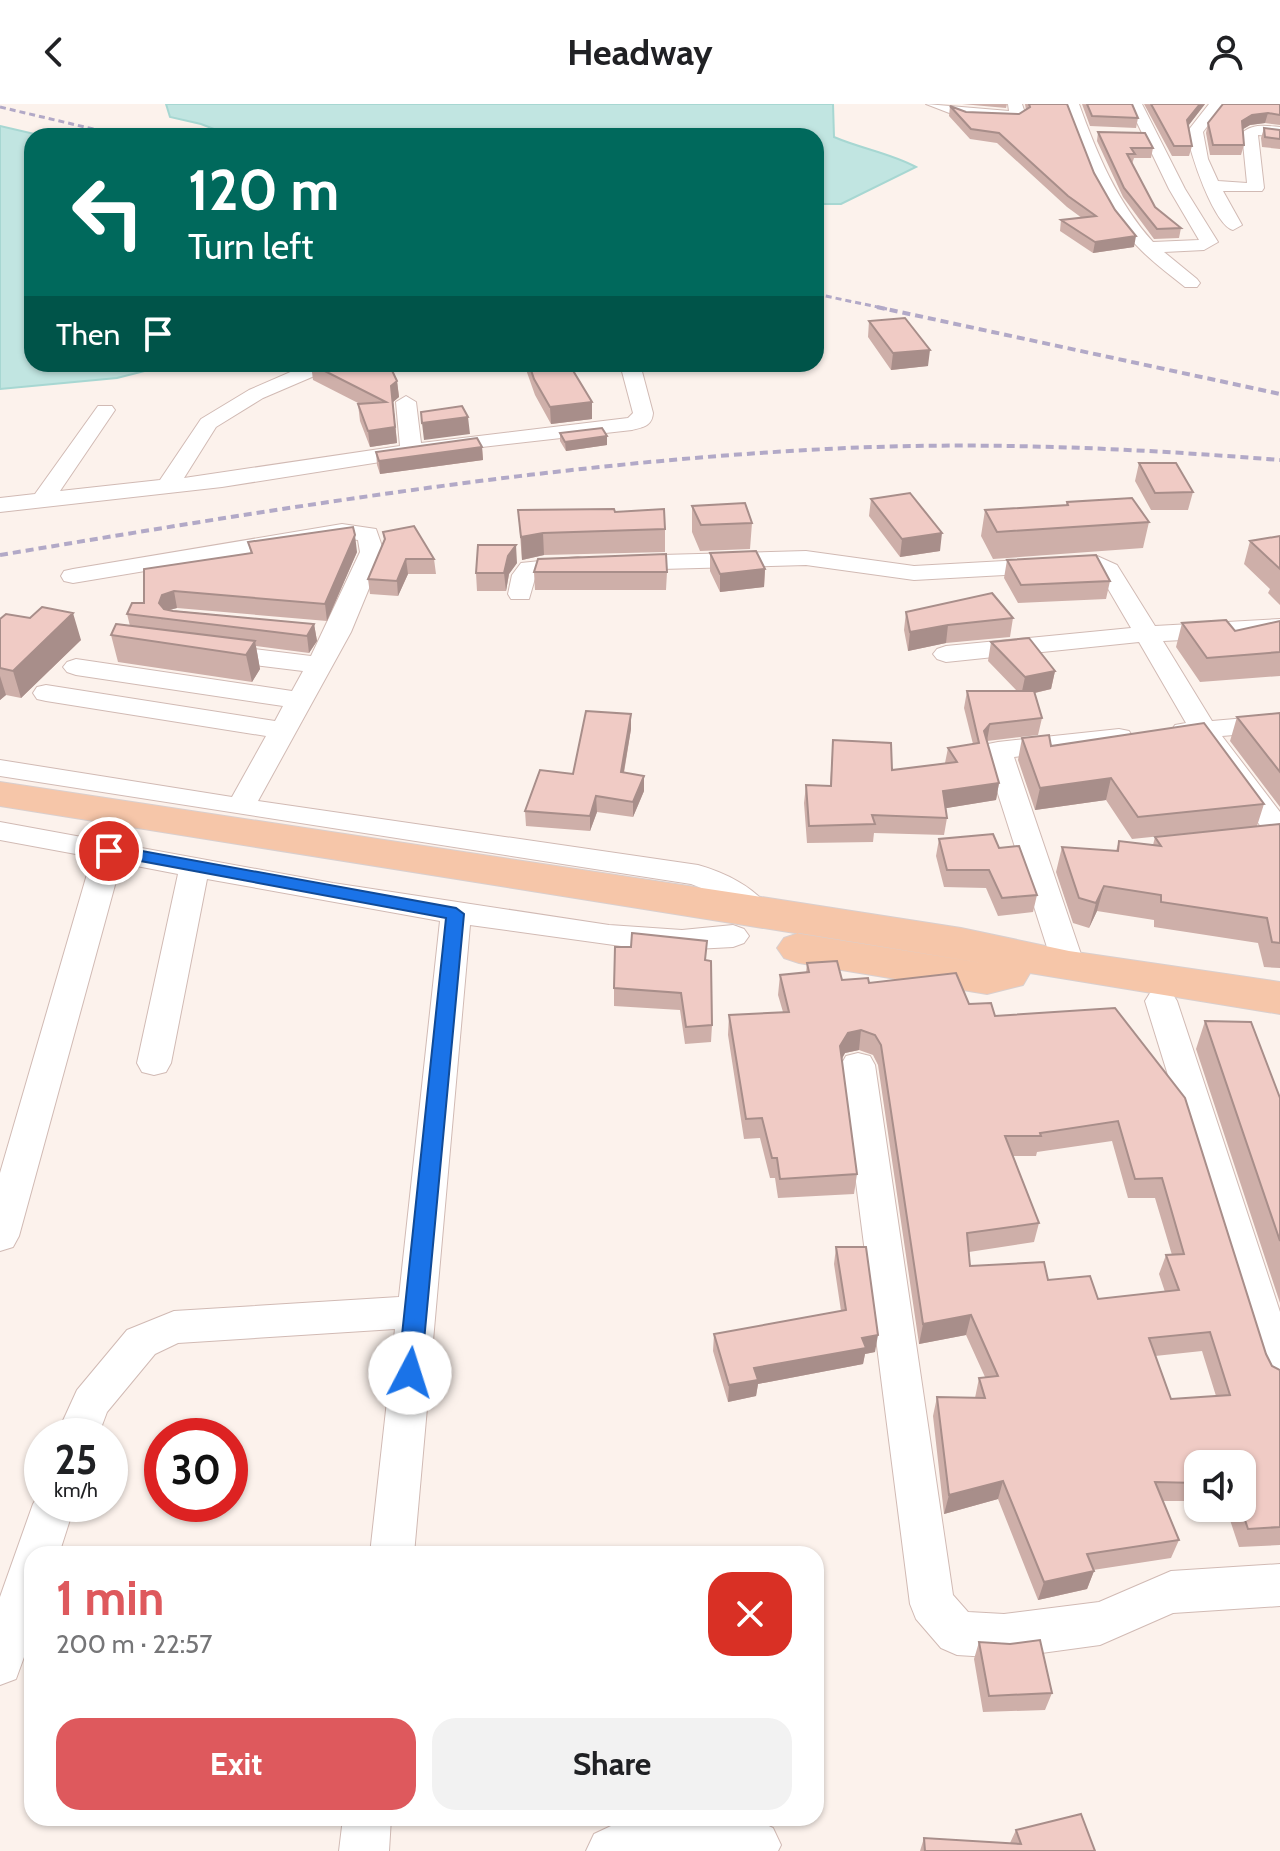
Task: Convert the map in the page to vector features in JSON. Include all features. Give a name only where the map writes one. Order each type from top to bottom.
[{"type":"main road","points":[[0,794],[995,966],[1161,1001],[1280,1015]]},
{"type":"main road","points":[[0,815],[325,873],[677,913]]},
{"type":"main road","points":[[995,966],[1069,966],[1280,998]]},
{"type":"street","points":[[933,104],[1018,117]]},
{"type":"street","points":[[1072,104],[1088,133],[1129,228],[1191,283]]},
{"type":"street","points":[[1135,104],[1200,166],[1233,225]]},
{"type":"street","points":[[1168,133],[1217,104]]},
{"type":"street","points":[[1168,133],[1239,129],[1280,132]]},
{"type":"street","points":[[1212,186],[1256,188],[1260,152],[1239,129]]},
{"type":"street","points":[[1148,247],[1196,246],[1209,242],[1177,189],[1168,133]]},
{"type":"street","points":[[167,487],[208,423],[256,394],[307,372]]},
{"type":"street","points":[[0,505],[167,487],[411,451],[632,424],[642,420],[643,413],[632,372]]},
{"type":"street","points":[[406,402],[411,451]]},
{"type":"street","points":[[42,501],[105,410]]},
{"type":"street","points":[[73,576],[357,530],[368,534],[372,552],[338,632],[280,730],[240,807]]},
{"type":"street","points":[[520,594],[524,575],[529,568],[544,565],[806,558],[914,573],[1097,563],[1109,570],[1144,634],[1203,729],[1280,834],[1249,839]]},
{"type":"street","points":[[946,654],[1144,634],[1280,627]]},
{"type":"street","points":[[309,630],[338,632]]},
{"type":"street","points":[[192,649],[318,665]]},
{"type":"street","points":[[76,667],[299,700]]},
{"type":"street","points":[[46,693],[280,730]]},
{"type":"street","points":[[1069,966],[998,750],[1280,723]]},
{"type":"street","points":[[0,768],[698,875],[730,890],[744,923],[704,941],[654,942],[456,914],[0,831]]},
{"type":"street","points":[[0,1236],[109,851]]},
{"type":"street","points":[[1033,861],[1064,858]]},
{"type":"street","points":[[154,1063],[195,866]]},
{"type":"street","points":[[393,1546],[456,914]]},
{"type":"street","points":[[1161,1001],[1280,1372]]},
{"type":"street","points":[[858,1065],[932,1604],[957,1633],[1004,1636],[1100,1623],[1171,1592],[1280,1585]]},
{"type":"street","points":[[84,1418],[91,1402],[141,1342],[174,1327],[415,1312]]},
{"type":"street","points":[[40,1546],[48,1522]]},
{"type":"street","points":[[0,1663],[24,1592]]},
{"type":"street","points":[[364,1851],[366,1826]]},
{"type":"street","points":[[611,1851],[756,1845]]},
{"type":"water","points":[[166,104],[833,104],[834,137],[916,167],[841,204],[824,204],[824,128],[211,128],[170,117]]},
{"type":"water","points":[[0,126],[24,132],[24,372],[141,372],[117,378],[0,389]]},
{"type":"building","points":[[1029,104],[1067,104],[1094,173],[1115,210],[1136,236],[1095,242],[1061,220],[1096,216],[1068,196],[999,133],[971,129],[950,106],[966,112],[1019,114],[1030,107]]},
{"type":"building","points":[[1087,104],[1132,104],[1138,118],[1092,116]]},
{"type":"building","points":[[1151,104],[1200,104],[1187,120],[1192,146],[1174,146]]},
{"type":"building","points":[[1223,104],[1280,104],[1280,115],[1252,115],[1242,121],[1244,145],[1213,145],[1208,123]]},
{"type":"building","points":[[1264,128],[1280,130],[1280,139],[1265,137]]},
{"type":"building","points":[[1098,132],[1145,133],[1153,148],[1131,148],[1135,154],[1127,154],[1155,207],[1181,228],[1157,229],[1124,188]]},
{"type":"building","points":[[905,318],[930,350],[893,353],[869,321]]},
{"type":"building","points":[[327,372],[393,372],[397,381],[391,386],[395,427],[368,431],[358,404],[386,402]]},
{"type":"building","points":[[532,372],[574,372],[592,402],[550,407]]},
{"type":"building","points":[[462,406],[468,417],[422,423],[421,412]]},
{"type":"building","points":[[602,428],[607,436],[565,442],[560,433]]},
{"type":"building","points":[[477,438],[482,447],[379,461],[376,452]]},
{"type":"building","points":[[1139,463],[1176,463],[1193,492],[1155,493]]},
{"type":"building","points":[[910,493],[942,533],[902,539],[871,499]]},
{"type":"building","points":[[1132,498],[1149,522],[997,532],[985,510],[1068,505],[1067,502]]},
{"type":"building","points":[[745,503],[752,523],[701,525],[692,506]]},
{"type":"building","points":[[614,509],[615,512],[664,509],[665,529],[543,533],[521,537],[518,510]]},
{"type":"building","points":[[414,526],[434,559],[406,559],[397,581],[368,579],[385,539],[383,532]]},
{"type":"building","points":[[353,527],[355,535],[325,604],[174,591],[162,595],[159,603],[164,609],[173,611],[314,624],[307,636],[127,614],[132,603],[144,603],[144,569],[252,553],[248,542]]},
{"type":"building","points":[[1280,536],[1280,569],[1250,541]]},
{"type":"building","points":[[478,545],[516,545],[508,556],[504,573],[476,573]]},
{"type":"building","points":[[756,551],[765,569],[720,574],[710,553]]},
{"type":"building","points":[[666,554],[667,572],[534,572],[538,559]]},
{"type":"building","points":[[1096,555],[1110,581],[1021,585],[1007,560]]},
{"type":"building","points":[[992,593],[1013,618],[910,632],[906,612]]},
{"type":"building","points":[[42,607],[73,613],[13,671],[0,668],[0,619],[6,614],[30,618]]},
{"type":"building","points":[[1226,620],[1235,631],[1280,621],[1280,652],[1207,658],[1182,623]]},
{"type":"building","points":[[116,624],[255,641],[246,655],[111,635]]},
{"type":"building","points":[[1029,638],[1055,671],[1025,677],[991,642]]},
{"type":"building","points":[[967,691],[1034,691],[1042,718],[990,724],[984,731],[999,783],[943,791],[947,818],[872,815],[875,824],[809,826],[806,785],[831,786],[833,740],[891,743],[892,770],[957,762],[948,748],[979,743]]},
{"type":"building","points":[[586,711],[631,714],[621,772],[644,776],[633,802],[596,796],[590,816],[525,811],[540,770],[573,774]]},
{"type":"building","points":[[1280,713],[1280,772],[1237,717]]},
{"type":"building","points":[[1204,723],[1264,804],[1138,817],[1111,778],[1040,788],[1022,738],[1049,735],[1051,746]]},
{"type":"building","points":[[1280,824],[1280,943],[1272,942],[1267,918],[1161,902],[1161,895],[1104,886],[1096,903],[1079,898],[1062,847],[1118,851],[1119,841],[1161,846],[1155,837]]},
{"type":"building","points":[[993,834],[999,848],[1019,846],[1037,895],[1002,898],[989,870],[947,870],[939,839]]},
{"type":"building","points":[[632,933],[707,941],[705,960],[711,961],[712,1025],[686,1027],[681,993],[614,988],[615,947],[631,947]]},
{"type":"building","points":[[837,961],[842,980],[868,978],[869,983],[956,973],[969,1004],[991,1003],[995,1016],[1115,1008],[1185,1098],[1266,1354],[1272,1366],[1280,1370],[1280,1527],[1248,1529],[1246,1522],[1256,1522],[1256,1450],[1184,1450],[1184,1483],[1155,1482],[1179,1540],[1087,1554],[1094,1571],[1044,1582],[1003,1481],[949,1495],[937,1397],[985,1398],[979,1378],[998,1376],[971,1315],[923,1324],[881,1045],[875,1035],[861,1030],[848,1033],[840,1046],[857,1174],[780,1179],[777,1158],[772,1158],[762,1118],[746,1119],[729,1015],[789,1012],[780,975],[809,972],[807,963]],"holes":[[[1118,1121],[1135,1179],[1162,1178],[1184,1254],[1166,1255],[1179,1290],[1098,1299],[1090,1276],[1048,1280],[1044,1262],[970,1266],[967,1233],[1039,1223],[1005,1136],[1041,1136],[1040,1133]],[[1210,1332],[1230,1395],[1171,1399],[1149,1338]]]},
{"type":"building","points":[[1205,1021],[1251,1022],[1280,1098],[1280,1241]]},
{"type":"building","points":[[836,1247],[866,1247],[878,1335],[862,1338],[866,1348],[754,1368],[758,1380],[729,1385],[714,1334],[846,1310]]},
{"type":"building","points":[[1040,1640],[1052,1693],[989,1696],[979,1642],[1010,1644]]},
{"type":"building","points":[[1081,1814],[1095,1851],[925,1851],[924,1838],[1021,1844],[1016,1830]]},
{"type":"railway","points":[[0,107],[89,128]]},
{"type":"railway","points":[[824,296],[887,309]]},
{"type":"railway","points":[[877,307],[1280,394]]},
{"type":"railway","points":[[0,555],[412,490],[723,456],[827,449],[997,446],[1110,449],[1280,460]]},
{"type":"route","points":[[109,851],[456,914],[410,1373]]}]
